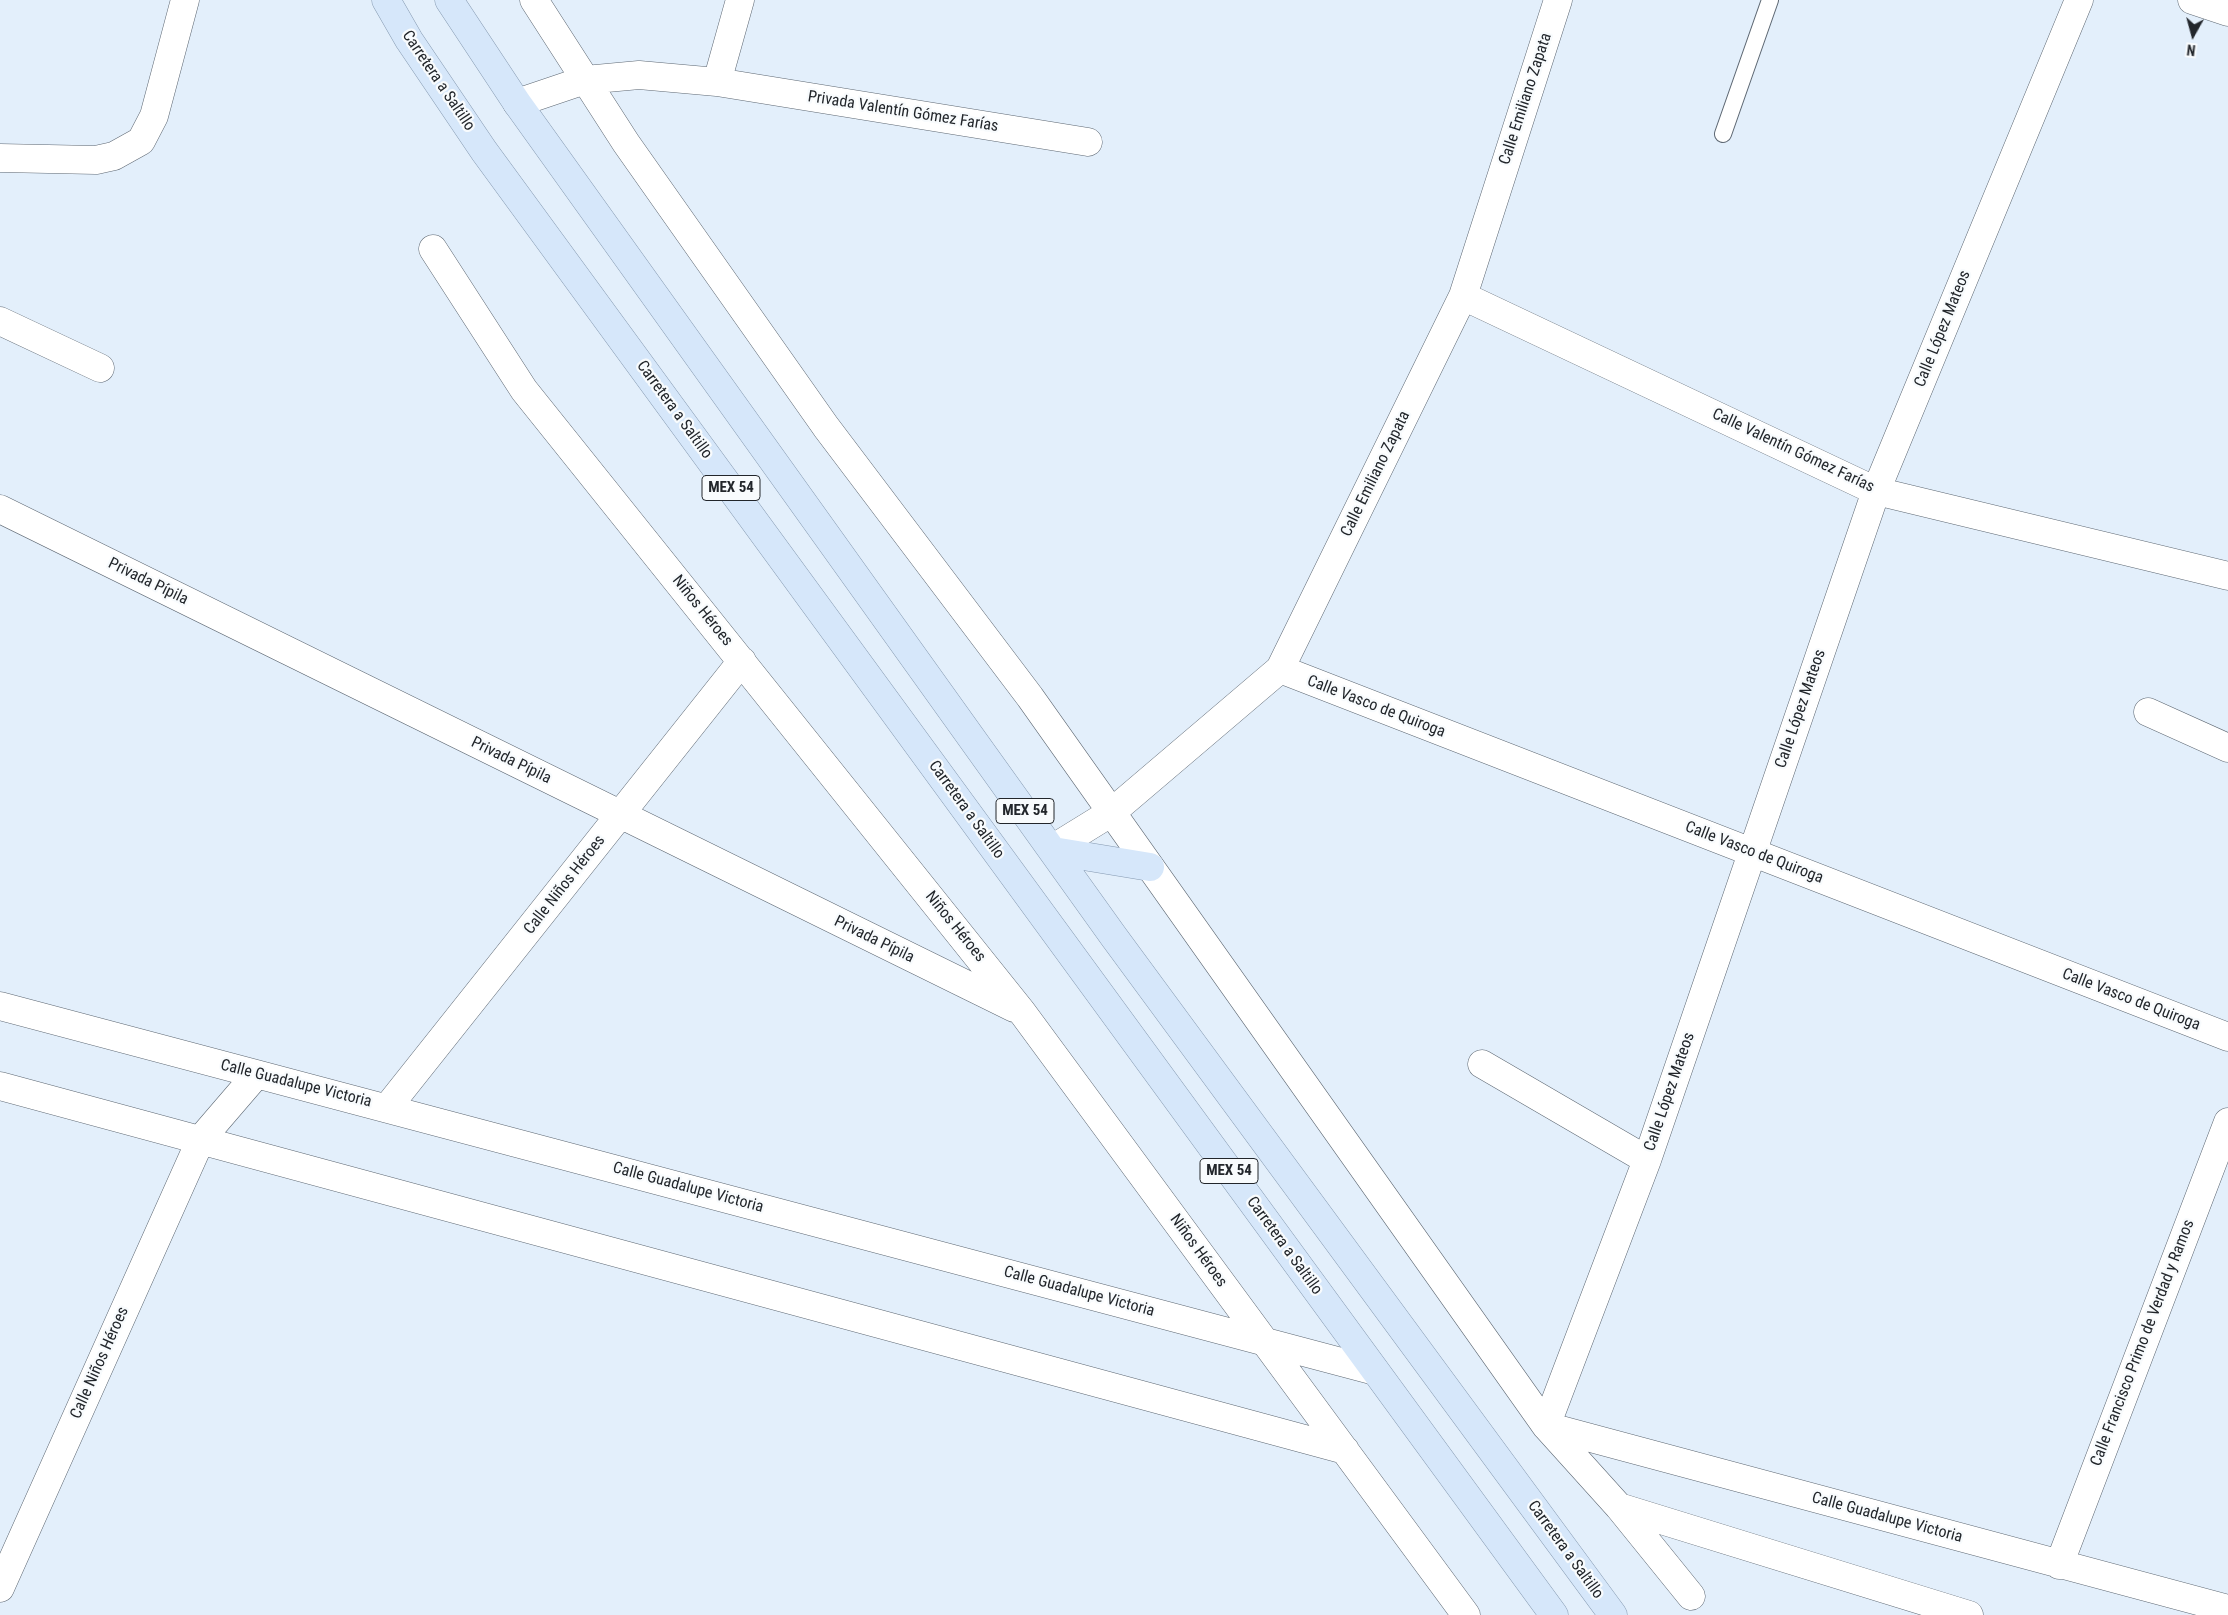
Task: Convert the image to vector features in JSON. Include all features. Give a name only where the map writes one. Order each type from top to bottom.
[{"type":"main road","name":"Carretera a Saltillo","points":[[386,0],[409,40],[484,151],[1554,1615]]},
{"type":"main road","name":"Carretera a Saltillo","points":[[449,0],[516,103],[1118,942],[1613,1615]]},
{"type":"main road","points":[[1053,850],[1150,868]]},
{"type":"street","points":[[0,158],[96,160],[114,156],[141,141],[154,116],[185,0]]},
{"type":"street","points":[[534,0],[632,151],[826,427],[1030,697],[1546,1426],[1619,1507],[1692,1596]]},
{"type":"street","points":[[717,82],[740,0]]},
{"type":"street","name":"Calle Emiliano Zapata","points":[[1053,850],[1112,812],[1280,669],[1463,296],[1558,0]]},
{"type":"street","name":"Calle López Mateos","points":[[1546,1426],[1647,1160],[1876,491],[2079,0]]},
{"type":"street","points":[[2192,0],[2228,12]]},
{"type":"street","name":"Privada Valentín Gómez Farías","points":[[516,103],[585,80],[639,75],[717,82],[1088,142]]},
{"type":"street","name":"Niños Héroes","points":[[433,249],[524,390],[1022,1012],[1466,1615]]},
{"type":"street","name":"Calle Valentín Gómez Farías","points":[[1463,296],[1876,491],[2228,576]]},
{"type":"street","points":[[0,321],[100,368]]},
{"type":"street","name":"Privada Pípila","points":[[0,509],[1022,1012]]},
{"type":"street","name":"Calle Niños Héroes","points":[[387,1108],[742,662]]},
{"type":"street","name":"Calle Vasco de Quiroga","points":[[1280,669],[2228,1037]]},
{"type":"street","points":[[2148,712],[2228,748]]},
{"type":"street","name":"Calle Guadalupe Victoria","points":[[0,1006],[1375,1371]]},
{"type":"street","points":[[1482,1064],[1647,1160]]},
{"type":"street","name":"Calle Niños Héroes","points":[[0,1588],[201,1139],[256,1075]]},
{"type":"street","points":[[0,1086],[1345,1450]]},
{"type":"street","name":"Calle Francisco Primo de Verdad y Ramos","points":[[2059,1565],[2228,1122]]},
{"type":"street","name":"Calle Guadalupe Victoria","points":[[1546,1426],[2228,1609]]},
{"type":"street","points":[[1619,1507],[1969,1615]]},
{"type":"lane","points":[[1722,134],[1770,0]]}]
